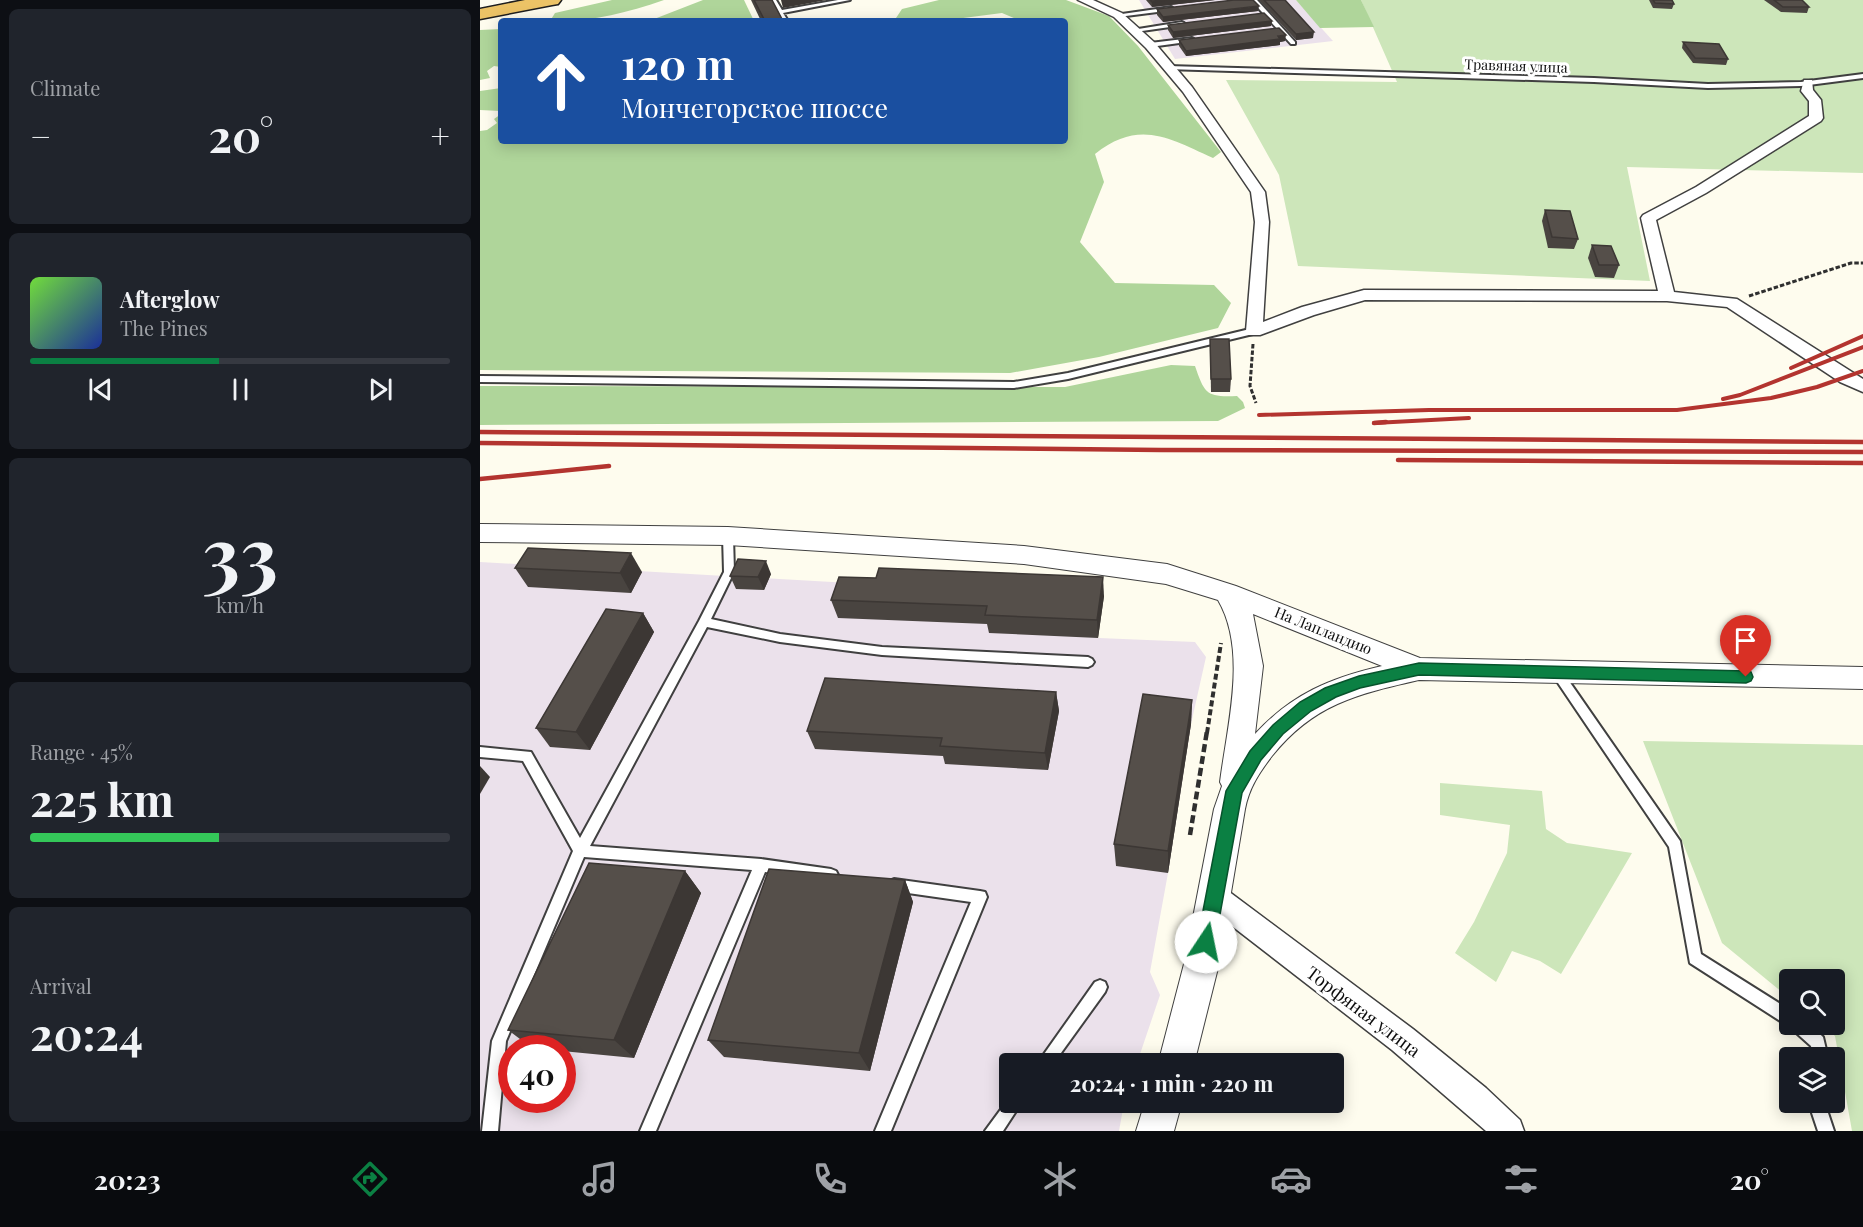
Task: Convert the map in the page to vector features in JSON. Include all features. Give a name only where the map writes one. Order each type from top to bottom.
[{"type":"highway","points":[[480,14],[552,0]]},
{"type":"street","points":[[1084,0],[1118,15],[1150,45],[1188,90],[1258,192],[1262,222],[1254,332],[1308,311],[1364,295],[1667,296],[1731,302],[1846,378],[1863,386]]},
{"type":"street","points":[[1667,296],[1648,218],[1701,190],[1816,118],[1815,100],[1807,91],[1808,83]]},
{"type":"street","name":"На Лапландию","points":[[480,533],[728,536],[1024,555],[1167,574],[1227,593],[1419,669]]},
{"type":"street","points":[[1179,1053],[1192,1010],[1215,897],[1234,791],[1250,666],[1240,614],[1227,593]]},
{"type":"street","points":[[1234,791],[1255,755],[1278,729],[1305,706],[1359,682],[1419,669],[1558,674],[1863,678]]},
{"type":"street","name":"Торфяная улица","points":[[1215,897],[1281,950],[1376,1020],[1484,1106],[1509,1131]]},
{"type":"street","points":[[1155,1131],[1161,1113]]},
{"type":"lane","points":[[773,0],[783,18]]},
{"type":"lane","points":[[780,12],[847,0]]},
{"type":"lane","points":[[1254,0],[1293,43]]},
{"type":"lane","points":[[1118,15],[1184,8]]},
{"type":"lane","points":[[1256,16],[1267,14]]},
{"type":"lane","points":[[1134,30],[1190,23]]},
{"type":"lane","points":[[1269,31],[1281,30]]},
{"type":"lane","points":[[1150,45],[1198,39]]},
{"type":"lane","name":"Травяная улица","points":[[1168,68],[1583,80],[1708,86],[1808,83],[1863,76]]},
{"type":"lane","points":[[480,379],[1014,385],[1068,376],[1254,332]]},
{"type":"lane","points":[[490,1131],[500,1041],[580,851],[729,572],[728,536]]},
{"type":"lane","points":[[704,622],[780,638],[882,651],[1088,662]]},
{"type":"lane","points":[[1558,674],[1675,845],[1695,958],[1779,1012]]},
{"type":"lane","points":[[480,752],[527,756],[580,851]]},
{"type":"lane","points":[[580,851],[761,865],[842,877]]},
{"type":"lane","points":[[648,1131],[761,865]]},
{"type":"lane","points":[[876,882],[980,897],[883,1131]]},
{"type":"lane","points":[[1052,1053],[1100,987]]},
{"type":"lane","points":[[1810,1035],[1818,1042],[1819,1047]]},
{"type":"lane","points":[[993,1131],[1007,1113]]},
{"type":"lane","points":[[1820,1113],[1826,1131]]},
{"type":"path","points":[[1731,302],[1851,263],[1863,263]]},
{"type":"path","points":[[1254,332],[1250,386],[1256,403]]},
{"type":"path","points":[[1190,835],[1222,639]]},
{"type":"shaded area","points":[[1139,0],[1296,0],[1333,41],[1175,59]]},
{"type":"shaded area","points":[[480,562],[973,590],[1099,638],[1195,642],[1206,657],[1191,724],[1150,972],[1160,995],[1140,1053],[999,1053],[999,1113],[1122,1113],[1119,1131],[480,1131]]},
{"type":"green space","points":[[612,0],[664,0],[594,18],[552,18],[555,13]]},
{"type":"green space","points":[[703,0],[744,0],[753,18],[657,18]]},
{"type":"green space","points":[[939,0],[1066,0],[1109,16],[1138,46],[1221,152],[1213,158],[1154,135],[1126,137],[1111,143],[1095,154],[1104,182],[1080,242],[1115,283],[1214,285],[1231,303],[1218,328],[1099,357],[1010,373],[480,370],[480,131],[487,130],[497,123],[494,119],[498,116],[498,144],[1068,144],[1068,18],[1014,18],[1002,13],[963,18],[896,18],[902,9]]},
{"type":"green space","points":[[1296,0],[1361,0],[1374,27],[1320,28]]},
{"type":"green space","points":[[1361,0],[1863,0],[1863,173],[1627,167],[1650,281],[1298,266],[1279,175],[1226,80],[1397,82]]},
{"type":"green space","points":[[498,29],[498,67],[494,66],[487,71],[490,78],[480,80],[480,30]]},
{"type":"green space","points":[[498,88],[498,111],[480,110],[480,91]]},
{"type":"green space","points":[[1171,365],[1195,366],[1208,392],[1219,396],[1237,396],[1245,408],[1218,421],[480,425],[480,386],[1065,387]]},
{"type":"green space","points":[[1643,741],[1863,745],[1863,1131],[1852,1131],[1845,1092],[1845,1047],[1837,1047],[1834,1035],[1845,1035],[1845,969],[1779,969],[1779,990],[1722,943]]},
{"type":"green space","points":[[1440,783],[1542,791],[1546,829],[1567,843],[1632,853],[1561,974],[1540,961],[1512,951],[1496,982],[1455,953],[1474,922],[1507,853],[1510,825],[1440,815]]},
{"type":"building","points":[[754,0],[772,0],[781,18],[763,18]]},
{"type":"building","points":[[1253,0],[1259,6],[1163,17],[1157,9]]},
{"type":"building","points":[[1264,0],[1285,0],[1314,32],[1296,34]]},
{"type":"building","points":[[1653,0],[1672,0],[1674,4],[1655,3]]},
{"type":"building","points":[[1774,0],[1802,0],[1809,7],[1783,7]]},
{"type":"building","points":[[1264,13],[1272,21],[1173,32],[1168,25]]},
{"type":"building","points":[[1279,28],[1286,35],[1278,36],[1280,39],[1186,51],[1179,40]]},
{"type":"building","points":[[1683,42],[1719,44],[1728,59],[1695,58]]},
{"type":"building","points":[[1545,210],[1570,211],[1578,239],[1552,237]]},
{"type":"building","points":[[1592,245],[1611,246],[1619,265],[1599,265]]},
{"type":"building","points":[[1210,339],[1229,339],[1231,379],[1211,379]]},
{"type":"building","points":[[528,548],[631,553],[620,573],[515,568]]},
{"type":"building","points":[[738,559],[766,561],[758,577],[730,576]]},
{"type":"building","points":[[879,568],[1103,577],[1097,620],[985,615],[987,606],[831,600],[839,577],[876,578]]},
{"type":"building","points":[[606,609],[643,613],[576,732],[536,728]]},
{"type":"building","points":[[825,678],[1056,692],[1045,753],[940,746],[942,738],[807,731]]},
{"type":"building","points":[[1143,694],[1192,700],[1168,851],[1114,844]]},
{"type":"building","points":[[589,863],[685,871],[614,1040],[508,1030]]},
{"type":"building","points":[[769,869],[905,880],[859,1053],[708,1040]]},
{"type":"railway","points":[[1791,368],[1863,336]]},
{"type":"railway","points":[[1723,399],[1740,395],[1863,347]]},
{"type":"railway","points":[[1259,415],[1429,410],[1677,410],[1771,398],[1817,387],[1863,371]]},
{"type":"railway","points":[[1386,422],[1374,423],[1469,418]]},
{"type":"railway","points":[[480,432],[1863,442]]},
{"type":"railway","points":[[480,443],[1161,450],[1863,452]]},
{"type":"railway","points":[[1398,460],[1863,463]]},
{"type":"railway","points":[[480,479],[609,466]]},
{"type":"route","points":[[1206,942],[1234,791],[1255,755],[1278,729],[1305,706],[1331,693],[1359,682],[1419,669],[1746,677]]}]
